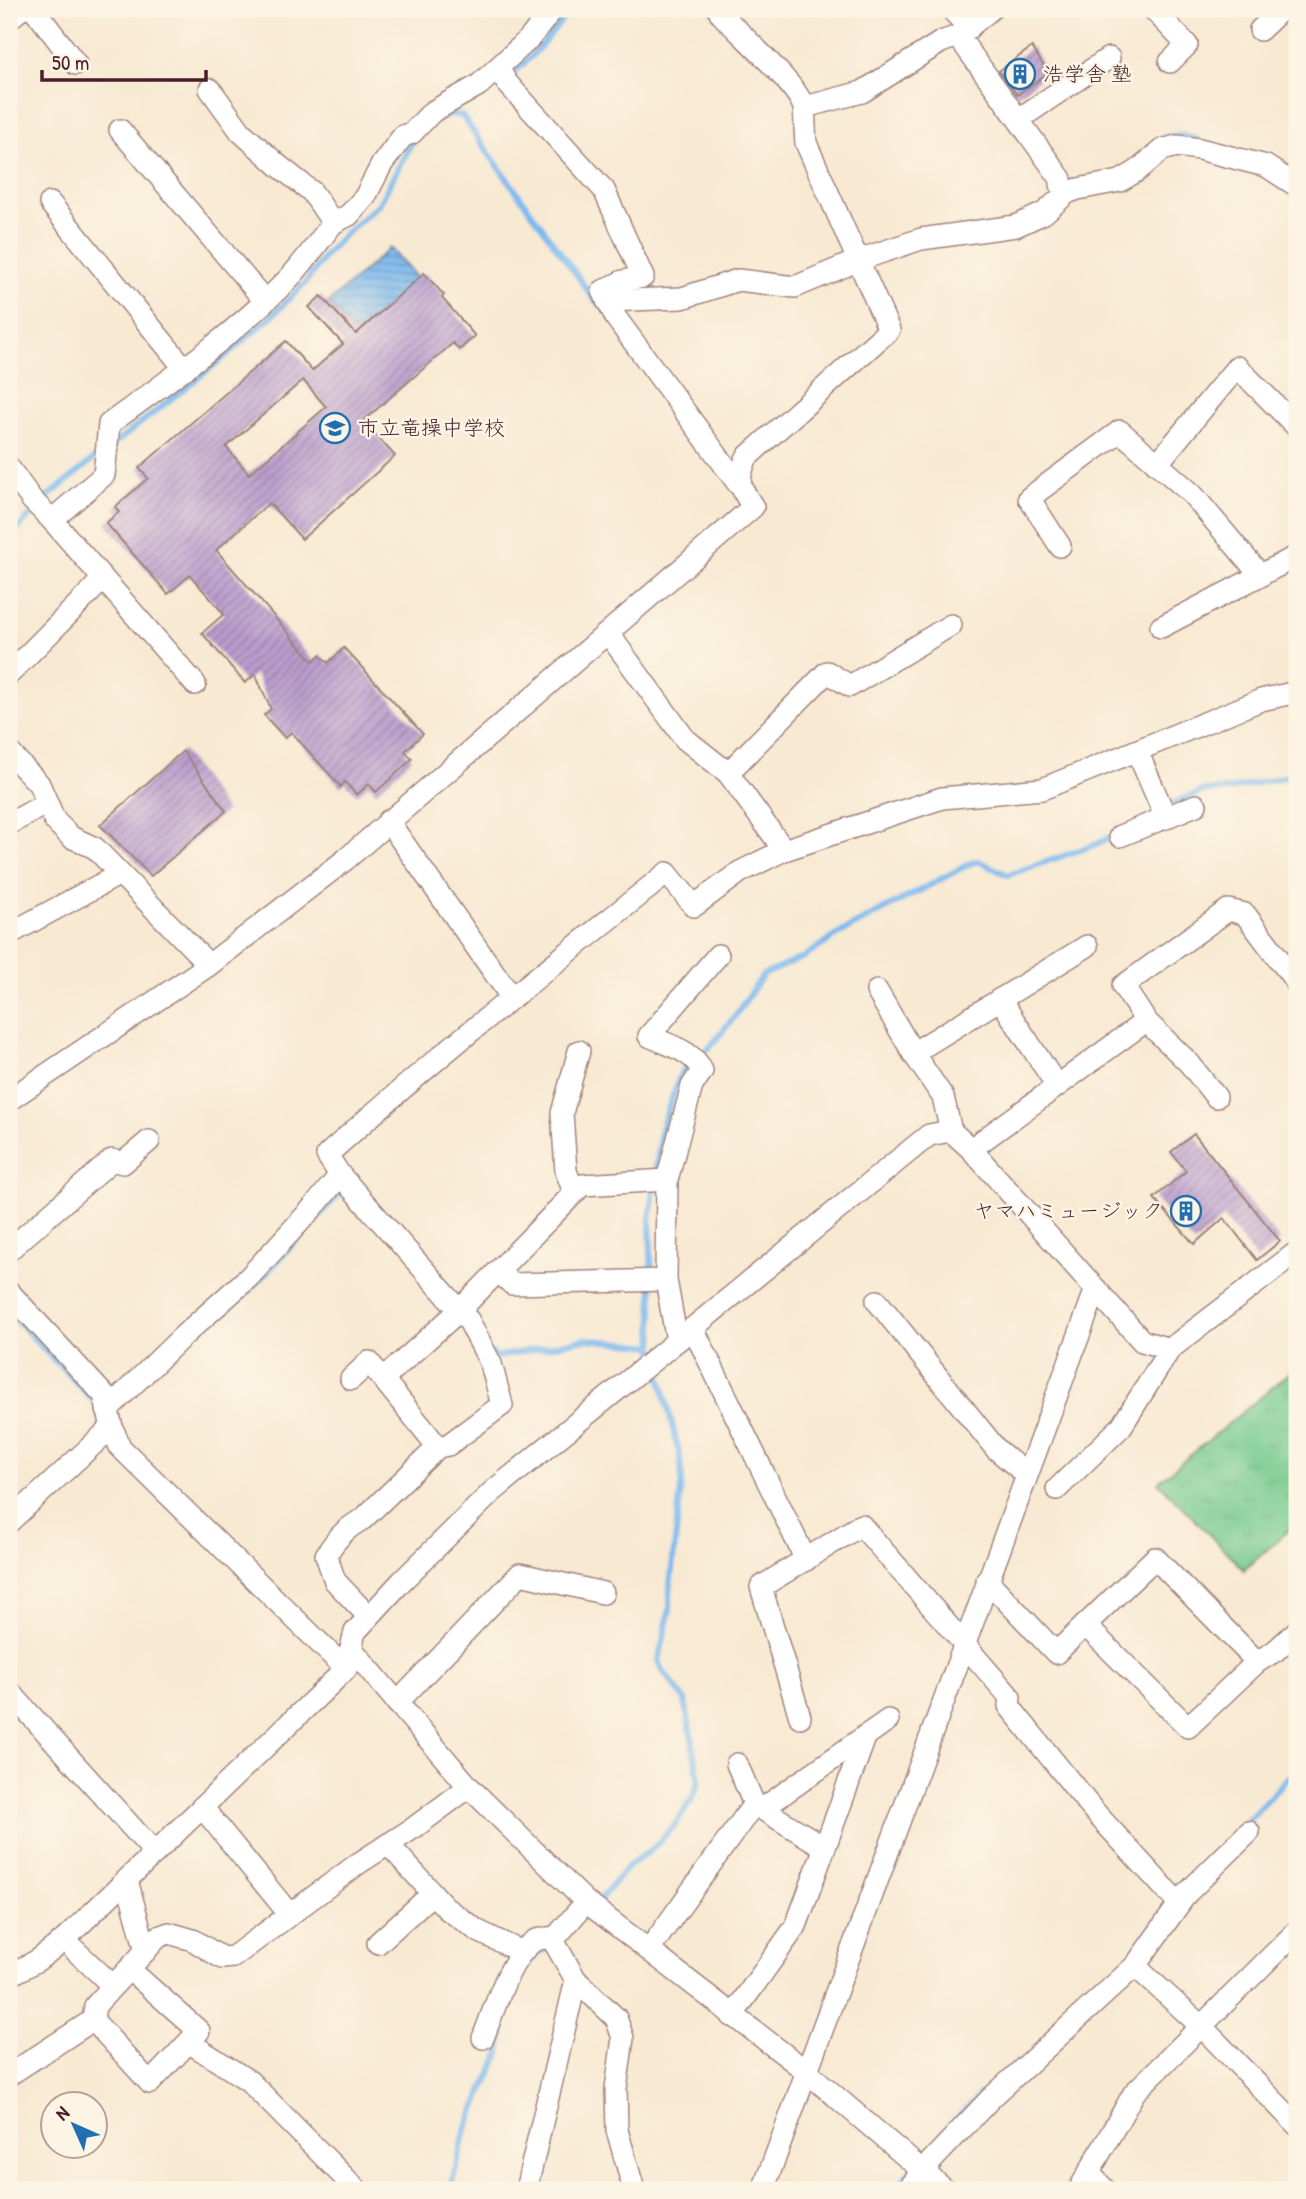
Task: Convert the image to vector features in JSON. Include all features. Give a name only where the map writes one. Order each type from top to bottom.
[{"type":"street","points":[[9,19],[21,9]]},
{"type":"street","points":[[34,9],[76,64]]},
{"type":"street","points":[[42,510],[104,475],[109,424],[185,369],[293,273],[333,223],[349,215],[365,197],[382,164],[403,136],[412,132],[432,112],[502,75],[553,9]]},
{"type":"street","points":[[718,9],[792,87],[805,107],[803,120],[806,143],[889,330],[747,457],[740,472],[739,485]]},
{"type":"street","points":[[951,9],[963,32],[1061,179],[1060,186],[1067,194]]},
{"type":"street","points":[[805,107],[862,92],[941,42],[963,32],[991,9]]},
{"type":"street","points":[[1153,9],[1188,45],[1170,62]]},
{"type":"street","points":[[1260,30],[1282,9]]},
{"type":"street","points":[[1019,118],[1110,58]]},
{"type":"street","points":[[9,1100],[209,965],[345,860],[753,508],[616,318],[607,301],[603,291],[623,281],[643,276],[604,190],[502,75]]},
{"type":"street","points":[[210,89],[242,132],[312,192],[333,223]]},
{"type":"street","points":[[120,130],[264,300]]},
{"type":"street","points":[[607,301],[682,298],[738,280],[795,287],[859,260],[921,239],[1016,226],[1044,213],[1078,188],[1120,181],[1162,150],[1177,146],[1266,166],[1297,186]]},
{"type":"street","points":[[51,203],[185,369]]},
{"type":"street","points":[[1157,464],[1237,367],[1297,427]]},
{"type":"street","points":[[1060,546],[1029,498],[1120,431],[1192,495],[1261,576]]},
{"type":"street","points":[[9,468],[42,510],[195,684]]},
{"type":"street","points":[[1161,627],[1297,556]]},
{"type":"street","points":[[9,674],[103,579]]},
{"type":"street","points":[[728,773],[827,672],[850,686],[951,625]]},
{"type":"street","points":[[608,633],[685,739],[728,773],[784,850]]},
{"type":"street","points":[[369,1617],[335,1581],[326,1555],[350,1526],[363,1519],[438,1447],[448,1445],[502,1405],[491,1364],[463,1307],[346,1181],[327,1155],[376,1111],[667,873],[694,906],[740,872],[784,850],[942,798],[1042,789],[1261,700],[1297,692]]},
{"type":"street","points":[[1137,751],[1163,811]]},
{"type":"street","points":[[9,752],[39,784],[55,821],[71,837],[95,848],[209,965]]},
{"type":"street","points":[[9,824],[47,803]]},
{"type":"street","points":[[1120,836],[1163,811],[1196,805]]},
{"type":"street","points":[[388,821],[512,999]]},
{"type":"street","points":[[9,934],[120,874]]},
{"type":"street","points":[[1216,1097],[1189,1063],[1146,1021],[1123,986],[1228,910],[1245,914],[1297,983]]},
{"type":"street","points":[[913,1053],[1087,946]]},
{"type":"street","points":[[718,955],[649,1037],[695,1059],[702,1071],[692,1086],[659,1180],[657,1281],[806,1560]]},
{"type":"street","points":[[877,991],[913,1053],[943,1097],[951,1131],[971,1149],[1143,1341],[1170,1349]]},
{"type":"street","points":[[1000,999],[1057,1086]]},
{"type":"street","points":[[971,1149],[1146,1021]]},
{"type":"street","points":[[574,1192],[566,1171],[562,1113],[579,1051]]},
{"type":"street","points":[[9,1976],[38,1960],[64,1940],[202,1807],[348,1659],[355,1632],[492,1492],[929,1135],[951,1131]]},
{"type":"street","points":[[9,1250],[112,1160],[123,1163],[149,1141]]},
{"type":"street","points":[[383,1379],[463,1307],[582,1185],[659,1180]]},
{"type":"street","points":[[9,1522],[109,1419],[183,1336],[248,1277],[317,1203],[346,1181]]},
{"type":"street","points":[[1057,1489],[1121,1427],[1170,1349],[1297,1252]]},
{"type":"street","points":[[498,1271],[512,1284],[657,1281]]},
{"type":"street","points":[[763,2190],[1096,1289]]},
{"type":"street","points":[[877,1301],[996,1449],[1027,1475]]},
{"type":"street","points":[[13,1304],[104,1395],[109,1419],[120,1447],[397,1703],[469,1787],[591,1905],[806,2071],[945,2190]]},
{"type":"street","points":[[351,1379],[369,1362],[438,1447]]},
{"type":"street","points":[[800,1717],[761,1587],[861,1525],[1010,1697],[1009,1706],[1093,1810],[1176,1900]]},
{"type":"street","points":[[987,1580],[1056,1653],[1155,1558],[1257,1662]]},
{"type":"street","points":[[397,1703],[520,1574],[603,1594]]},
{"type":"street","points":[[1085,1625],[1188,1727],[1257,1662],[1275,1651],[1297,1631]]},
{"type":"street","points":[[9,1691],[155,1853]]},
{"type":"street","points":[[649,1950],[758,1806],[888,1720]]},
{"type":"street","points":[[733,2016],[796,1926],[866,1735]]},
{"type":"street","points":[[737,1764],[758,1806],[824,1847]]},
{"type":"street","points":[[9,2075],[93,2021],[95,2006],[158,1937],[170,1933],[193,1940],[222,1958],[233,1957],[359,1863],[469,1787]]},
{"type":"street","points":[[202,1807],[289,1915]]},
{"type":"street","points":[[908,2190],[917,2167],[1135,1966],[1176,1900],[1187,1893],[1249,1832]]},
{"type":"street","points":[[388,1844],[447,1909],[478,1931],[522,1952]]},
{"type":"street","points":[[127,1880],[146,1951]]},
{"type":"street","points":[[378,1943],[432,1894]]},
{"type":"street","points":[[556,1943],[591,1905]]},
{"type":"street","points":[[1105,2190],[1084,2182],[1134,2093],[1297,1931]]},
{"type":"street","points":[[64,1940],[113,1986]]},
{"type":"street","points":[[483,2038],[508,1977],[522,1952],[536,1940],[556,1943]]},
{"type":"street","points":[[556,1943],[576,1980],[616,2018],[623,2038],[616,2089],[617,2130],[634,2190]]},
{"type":"street","points":[[1135,1966],[1202,2027],[1297,2125]]},
{"type":"street","points":[[93,2021],[150,2083],[199,2031],[130,1969]]},
{"type":"street","points":[[526,2190],[576,1980]]},
{"type":"street","points":[[190,2043],[249,2081],[357,2190]]},
{"type":"green space","points":[[1297,1367],[1297,1523],[1244,1570],[1158,1482]]},
{"type":"water","points":[[390,248],[418,279],[356,334],[328,303]]},
{"type":"building","name":"浩学舎 塾","points":[[1032,47],[1048,73],[1017,95],[999,71]]},
{"type":"building","points":[[424,273],[475,336],[459,350],[453,343],[363,421],[395,456],[302,539],[269,503],[216,550],[313,661],[320,655],[328,663],[344,648],[423,734],[405,751],[412,759],[376,792],[369,784],[357,795],[345,782],[341,787],[291,732],[285,738],[264,715],[271,709],[255,674],[245,683],[202,633],[224,614],[190,575],[168,594],[106,523],[119,512],[115,507],[148,478],[139,468],[286,341],[312,371],[343,344],[309,307],[321,296],[356,334]],"holes":[[[303,380],[326,407],[249,474],[226,447]]]},
{"type":"building","points":[[183,751],[226,811],[151,876],[100,825]]},
{"type":"building","points":[[1194,1134],[1280,1241],[1257,1260],[1224,1218],[1194,1244],[1154,1198],[1186,1171],[1171,1152]]},
{"type":"waterway","points":[[507,76],[534,54],[571,9]]},
{"type":"waterway","points":[[441,118],[451,114],[462,116],[598,302]]},
{"type":"waterway","points":[[1152,146],[1173,136],[1196,139]]},
{"type":"waterway","points":[[113,445],[218,362],[273,315],[306,282],[326,254],[379,204],[413,140]]},
{"type":"waterway","points":[[9,538],[50,495],[101,453]]},
{"type":"waterway","points":[[1164,807],[1203,791],[1228,790],[1297,774]]},
{"type":"waterway","points":[[654,1353],[650,1221],[661,1129],[681,1073],[710,1047],[763,975],[804,957],[842,932],[971,863],[978,861],[1008,875],[1097,844],[1115,834]]},
{"type":"waterway","points":[[225,1312],[247,1294],[346,1187]]},
{"type":"waterway","points":[[9,1313],[96,1403]]},
{"type":"waterway","points":[[493,1353],[496,1357],[586,1339],[653,1346]]},
{"type":"waterway","points":[[596,1904],[629,1865],[651,1850],[674,1826],[692,1799],[699,1781],[685,1700],[663,1671],[659,1660],[670,1608],[682,1479],[680,1457],[657,1363]]},
{"type":"waterway","points":[[1243,1826],[1297,1768]]},
{"type":"waterway","points":[[450,2190],[466,2129],[500,2053],[504,2015],[513,1989],[524,1967],[540,1951],[551,1947]]},
{"type":"waterway","points":[[941,2135],[980,2095]]},
{"type":"waterway","points":[[895,2190],[913,2167]]},
{"type":"place","name":"浩学舎 塾","points":[[1020,74]]},
{"type":"place","name":"市立竜操中学校","points":[[335,428]]},
{"type":"place","name":"ヤマハミュージック","points":[[1186,1211]]}]
